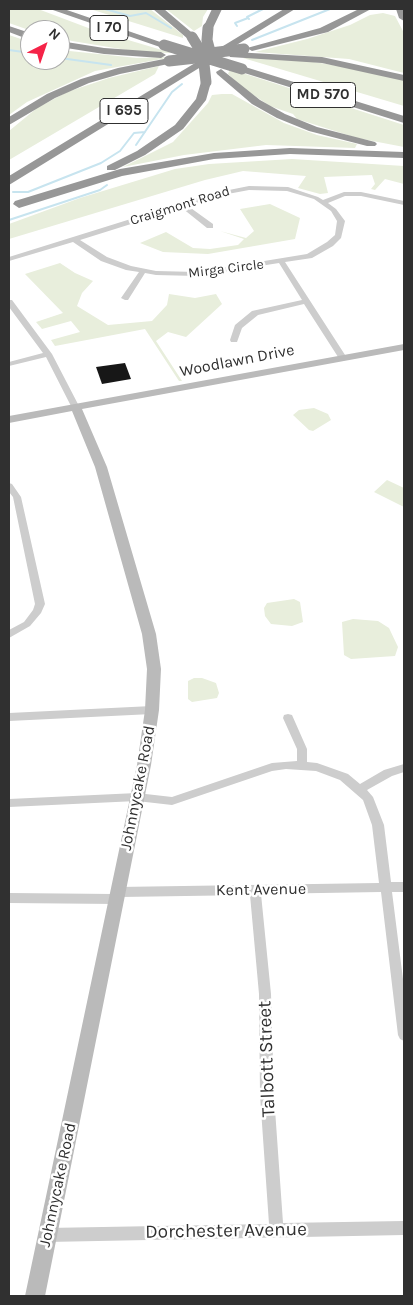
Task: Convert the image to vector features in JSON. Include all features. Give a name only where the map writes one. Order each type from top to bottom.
[{"type":"highway","name":"I 70","points":[[55,9],[246,67]]},
{"type":"highway","name":"I 70","points":[[74,9],[168,43]]},
{"type":"highway","points":[[14,206],[126,162],[158,143],[188,119],[201,100],[206,82],[204,55],[192,37],[158,9]]},
{"type":"highway","points":[[217,9],[208,28],[210,54],[221,72],[256,102],[296,122],[339,137],[404,151]]},
{"type":"highway","points":[[207,51],[270,9]]},
{"type":"highway","name":"I 695","points":[[9,170],[276,9]]},
{"type":"highway","name":"I 695","points":[[9,181],[242,45],[290,9]]},
{"type":"highway","points":[[242,45],[304,9]]},
{"type":"highway","points":[[70,45],[121,53],[179,55],[317,32],[342,22],[366,9]]},
{"type":"highway","points":[[401,9],[404,18]]},
{"type":"highway","points":[[9,122],[36,104],[85,81],[118,71],[169,61],[234,55],[275,56],[322,60],[404,78]]},
{"type":"highway","name":"MD 570","points":[[246,67],[404,112]]},
{"type":"highway","name":"MD 570","points":[[246,67],[404,120]]},
{"type":"highway","points":[[14,206],[120,174],[214,156],[290,151],[404,155]]},
{"type":"main road","name":"Woodlawn Drive","points":[[76,408],[404,347]]},
{"type":"main road","points":[[9,419],[76,408]]},
{"type":"main road","name":"Johnnycake Road","points":[[35,1296],[137,798],[152,710],[154,669],[149,634],[103,474],[76,408]]},
{"type":"street","name":"Craigmont Road","points":[[9,259],[226,192],[262,188],[298,192],[324,202],[338,215],[341,226],[338,236],[324,249]]},
{"type":"street","points":[[324,202],[344,194],[360,194],[404,203]]},
{"type":"street","points":[[183,205],[210,226]]},
{"type":"street","name":"Mirga Circle","points":[[74,239],[104,259],[143,271],[197,274],[308,256],[324,249]]},
{"type":"street","points":[[280,261],[343,358]]},
{"type":"street","points":[[125,298],[143,271]]},
{"type":"street","points":[[234,340],[238,327],[255,313],[306,301]]},
{"type":"street","name":"Johnnycake Road","points":[[9,302],[48,354],[76,408]]},
{"type":"street","points":[[9,364],[48,354]]},
{"type":"street","points":[[9,486],[17,497],[40,604],[38,612],[27,624],[9,634]]},
{"type":"street","points":[[9,717],[152,710]]},
{"type":"street","points":[[288,718],[302,749],[302,766]]},
{"type":"street","points":[[9,803],[137,798],[172,801],[272,767],[302,766],[335,773],[360,789],[368,798],[378,824],[404,1035]]},
{"type":"street","points":[[360,789],[388,772],[404,768]]},
{"type":"street","name":"Kent Avenue","points":[[9,898],[404,887]]},
{"type":"street","name":"Talbott Street","points":[[256,890],[265,994],[267,1094],[276,1229]]},
{"type":"street","name":"Dorchester Avenue","points":[[47,1235],[276,1229],[404,1228]]},
{"type":"green space","points":[[9,9],[38,9],[67,20],[20,20],[20,27],[9,23]]},
{"type":"green space","points":[[90,9],[150,9],[183,35],[183,38]]},
{"type":"green space","points":[[166,9],[208,9],[203,17],[202,26],[194,31]]},
{"type":"green space","points":[[383,13],[395,16],[404,33],[404,73],[349,59],[255,52],[307,39],[350,25],[370,15]]},
{"type":"green space","points":[[70,21],[172,53],[139,52],[70,40]]},
{"type":"green space","points":[[9,35],[20,39],[20,70],[70,70],[70,51],[137,58],[173,57],[95,71],[27,102],[9,115]]},
{"type":"green space","points":[[243,58],[308,61],[363,70],[404,80],[404,106]]},
{"type":"green space","points":[[159,66],[155,74],[9,160],[9,131],[37,108],[67,92],[109,78]]},
{"type":"green space","points":[[230,69],[404,125],[404,147],[357,138],[297,119],[293,114],[270,106],[243,88],[228,74]]},
{"type":"green space","points":[[232,94],[284,123],[317,135],[357,144],[355,148],[266,145],[184,155],[123,167],[173,142],[208,103],[212,95]]},
{"type":"green space","points":[[292,159],[404,166],[404,184],[385,179],[375,190],[371,189],[375,184],[372,175],[324,177],[328,193],[320,194],[298,188],[306,176],[243,171],[205,180],[9,239],[9,224],[80,198],[175,169],[209,164]]},
{"type":"green space","points":[[270,204],[300,218],[295,239],[208,254],[163,252],[140,243],[166,232],[193,248],[210,249],[238,245],[244,239],[220,231],[246,238],[254,231],[240,209]]},
{"type":"green space","points":[[60,263],[75,273],[93,281],[82,293],[77,306],[108,325],[152,321],[167,305],[169,294],[195,298],[216,294],[222,304],[186,337],[168,332],[156,341],[182,381],[179,381],[145,329],[55,346],[51,340],[80,332],[71,321],[42,329],[36,322],[63,313],[25,274]]},
{"type":"green space","points":[[314,408],[328,414],[331,420],[313,431],[309,430],[293,415],[299,410]]},
{"type":"green space","points":[[387,480],[404,488],[404,507],[374,492]]},
{"type":"green space","points":[[294,599],[300,602],[303,622],[292,626],[271,624],[265,616],[264,608],[267,603]]},
{"type":"green space","points":[[353,619],[378,621],[389,628],[398,647],[395,656],[351,659],[344,655],[342,622]]},
{"type":"green space","points":[[194,678],[202,678],[216,683],[219,693],[217,698],[192,702],[188,699],[188,681]]},
{"type":"building","points":[[125,363],[131,379],[102,384],[96,367]]},
{"type":"waterway","points":[[105,9],[130,16],[146,13],[171,28]]},
{"type":"waterway","points":[[176,9],[199,9]]},
{"type":"waterway","points":[[248,18],[263,9]]},
{"type":"waterway","points":[[252,40],[330,9]]},
{"type":"waterway","points":[[237,26],[235,23],[248,18]]},
{"type":"waterway","points":[[9,50],[20,52]]},
{"type":"waterway","points":[[70,59],[111,65]]},
{"type":"waterway","points":[[145,132],[172,92],[182,84]]},
{"type":"waterway","points":[[13,192],[28,192],[101,163],[120,151],[134,133],[145,132]]},
{"type":"waterway","points":[[136,145],[145,132]]},
{"type":"waterway","points":[[9,220],[100,190],[107,185]]}]
